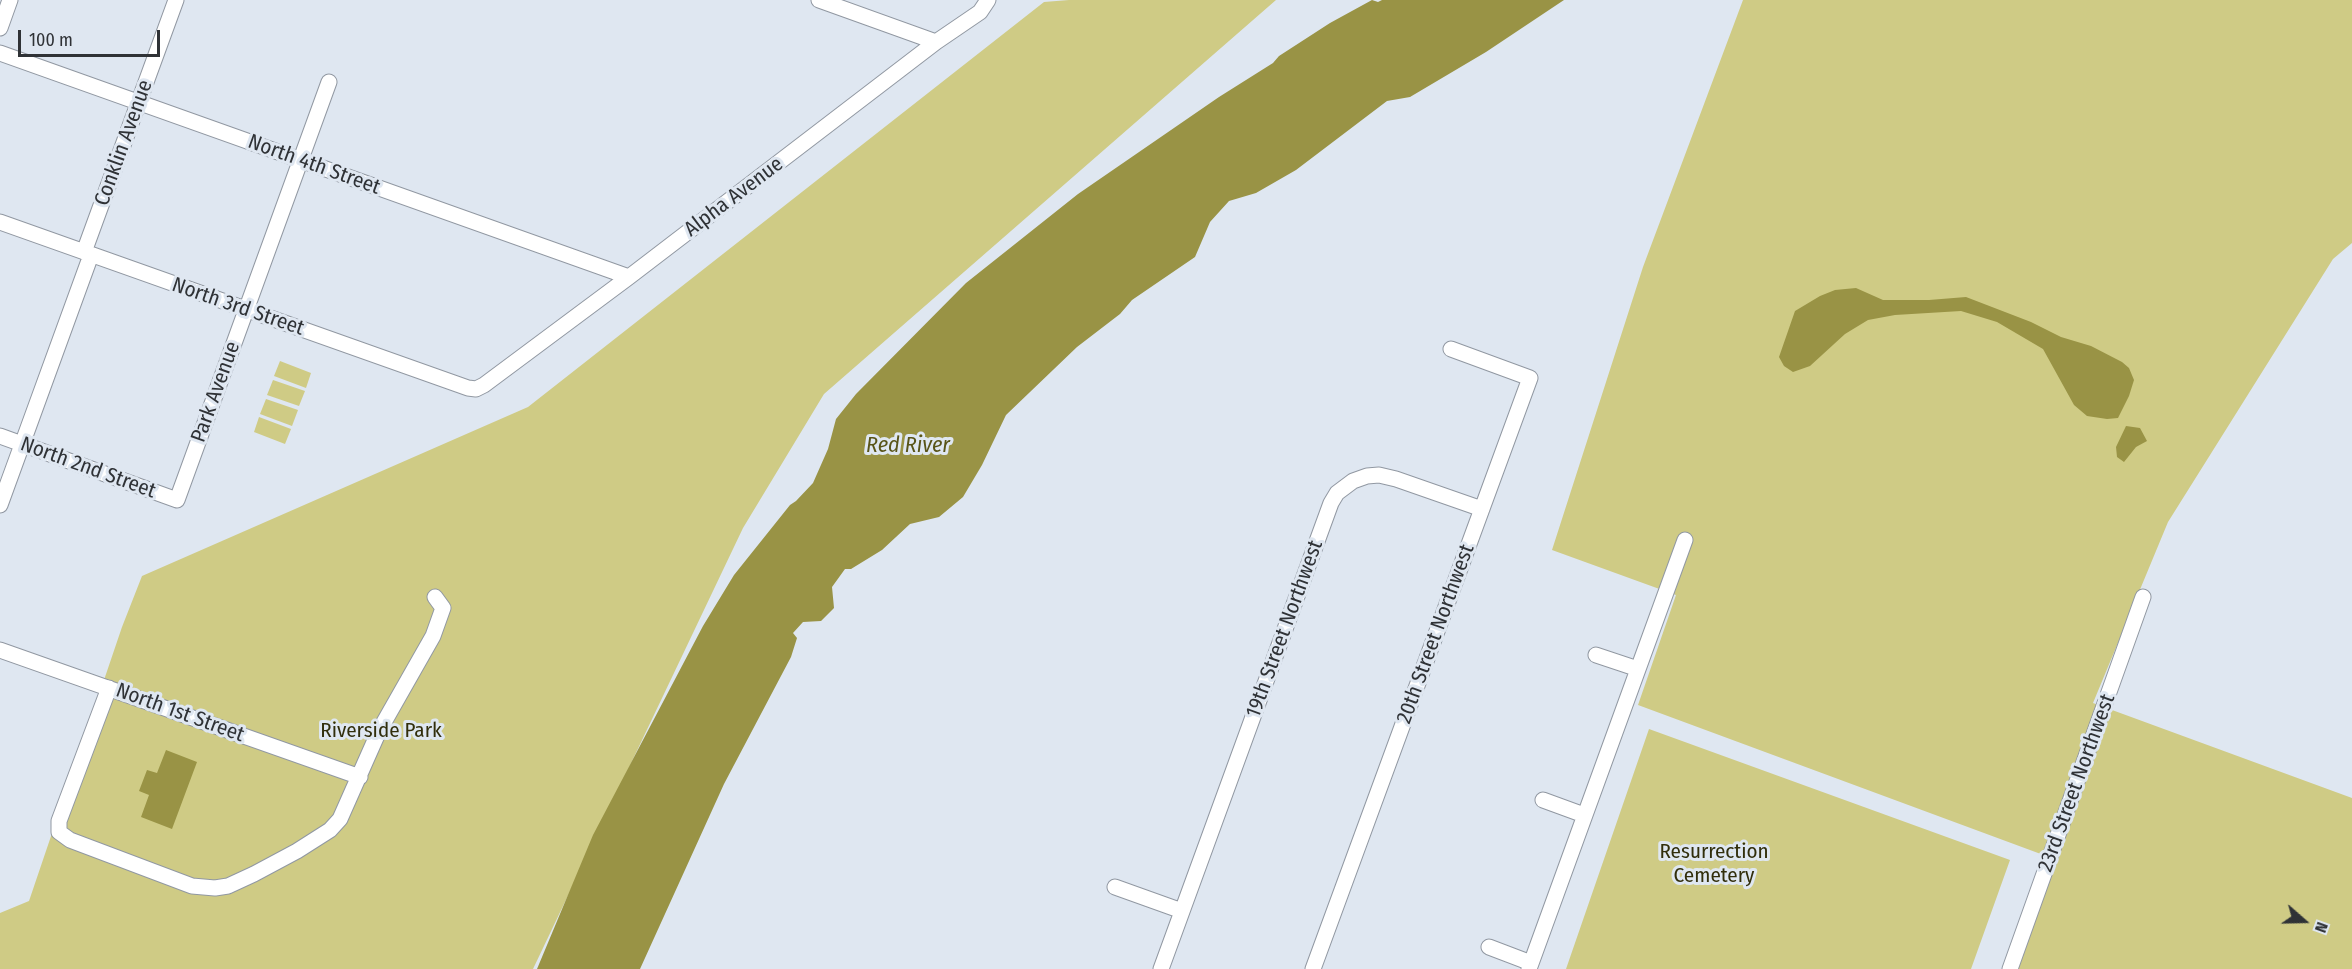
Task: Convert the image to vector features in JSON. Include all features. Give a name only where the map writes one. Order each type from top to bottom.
[{"type":"street","points":[[0,28],[10,0]]},
{"type":"street","name":"Conklin Avenue","points":[[0,505],[176,0]]},
{"type":"street","points":[[819,0],[936,42]]},
{"type":"street","name":"Alpha Avenue","points":[[476,389],[629,277],[936,42],[980,12],[988,0]]},
{"type":"street","name":"North 4th Street","points":[[0,53],[629,277]]},
{"type":"street","name":"Park Avenue","points":[[177,500],[329,82]]},
{"type":"street","name":"North 3rd Street","points":[[0,222],[476,389]]},
{"type":"street","name":"20th Street Northwest","points":[[1312,969],[1530,378],[1451,349]]},
{"type":"street","name":"North 2nd Street","points":[[0,436],[177,500]]},
{"type":"street","name":"19th Street Northwest","points":[[1161,969],[1331,503],[1337,493],[1353,481],[1379,475],[1482,509]]},
{"type":"street","points":[[1489,947],[1530,966],[1685,540]]},
{"type":"street","points":[[109,688],[59,821],[59,832],[70,840],[192,886],[215,888],[228,886],[297,851],[330,830],[340,819],[379,730],[433,636],[443,608],[435,597]]},
{"type":"street","name":"23rd Street Northwest","points":[[2010,969],[2143,597]]},
{"type":"street","name":"North 1st Street","points":[[0,650],[360,777]]},
{"type":"street","points":[[1596,655],[1638,669]]},
{"type":"street","points":[[1543,800],[1584,815]]},
{"type":"street","points":[[1115,887],[1182,911]]},
{"type":"green space","name":"Riverside Park","points":[[1276,0],[824,394],[743,528],[533,969],[0,969],[0,913],[29,901],[122,627],[142,576],[528,407],[1044,2]]},
{"type":"green space","points":[[1743,0],[2352,0],[2352,243],[2333,259],[2168,522],[2093,703],[2352,798],[2352,969],[2017,969],[2057,860],[1638,705],[1676,595],[1552,550],[1643,267]]},
{"type":"green space","points":[[280,361],[311,373],[306,388],[274,376]]},
{"type":"green space","points":[[273,380],[305,391],[299,406],[267,395]]},
{"type":"green space","points":[[266,399],[298,410],[292,426],[260,414]]},
{"type":"green space","points":[[259,417],[291,429],[285,444],[254,432]]},
{"type":"green space","name":"Resurrection Cemetery","points":[[1649,729],[2010,860],[1971,969],[1566,969]]},
{"type":"water","name":"Red River","points":[[1372,0],[1378,2],[1382,0],[1564,0],[1486,52],[1410,97],[1387,101],[1296,170],[1256,193],[1229,201],[1210,222],[1195,257],[1132,300],[1120,314],[1077,347],[1006,415],[982,465],[963,497],[939,517],[910,524],[882,550],[851,569],[845,569],[832,587],[834,608],[821,621],[803,622],[793,633],[797,638],[791,657],[724,784],[640,969],[537,969],[593,835],[703,626],[734,575],[790,505],[813,483],[828,449],[836,419],[856,394],[966,283],[1078,194],[1219,97],[1273,63],[1279,56],[1330,23]]},
{"type":"water","points":[[1856,288],[1883,300],[1966,297],[2031,322],[2061,337],[2091,346],[2122,362],[2129,368],[2134,380],[2129,396],[2118,418],[2087,416],[2074,405],[2043,349],[1997,322],[1961,311],[1895,315],[1868,320],[1845,334],[1810,366],[1793,372],[1784,366],[1779,357],[1795,311],[1835,290]]},
{"type":"water","points":[[2126,426],[2140,428],[2147,441],[2136,447],[2124,462],[2117,457],[2116,447]]},
{"type":"water","points":[[166,750],[197,762],[172,829],[141,817],[149,795],[139,791],[147,770],[157,773]]}]
